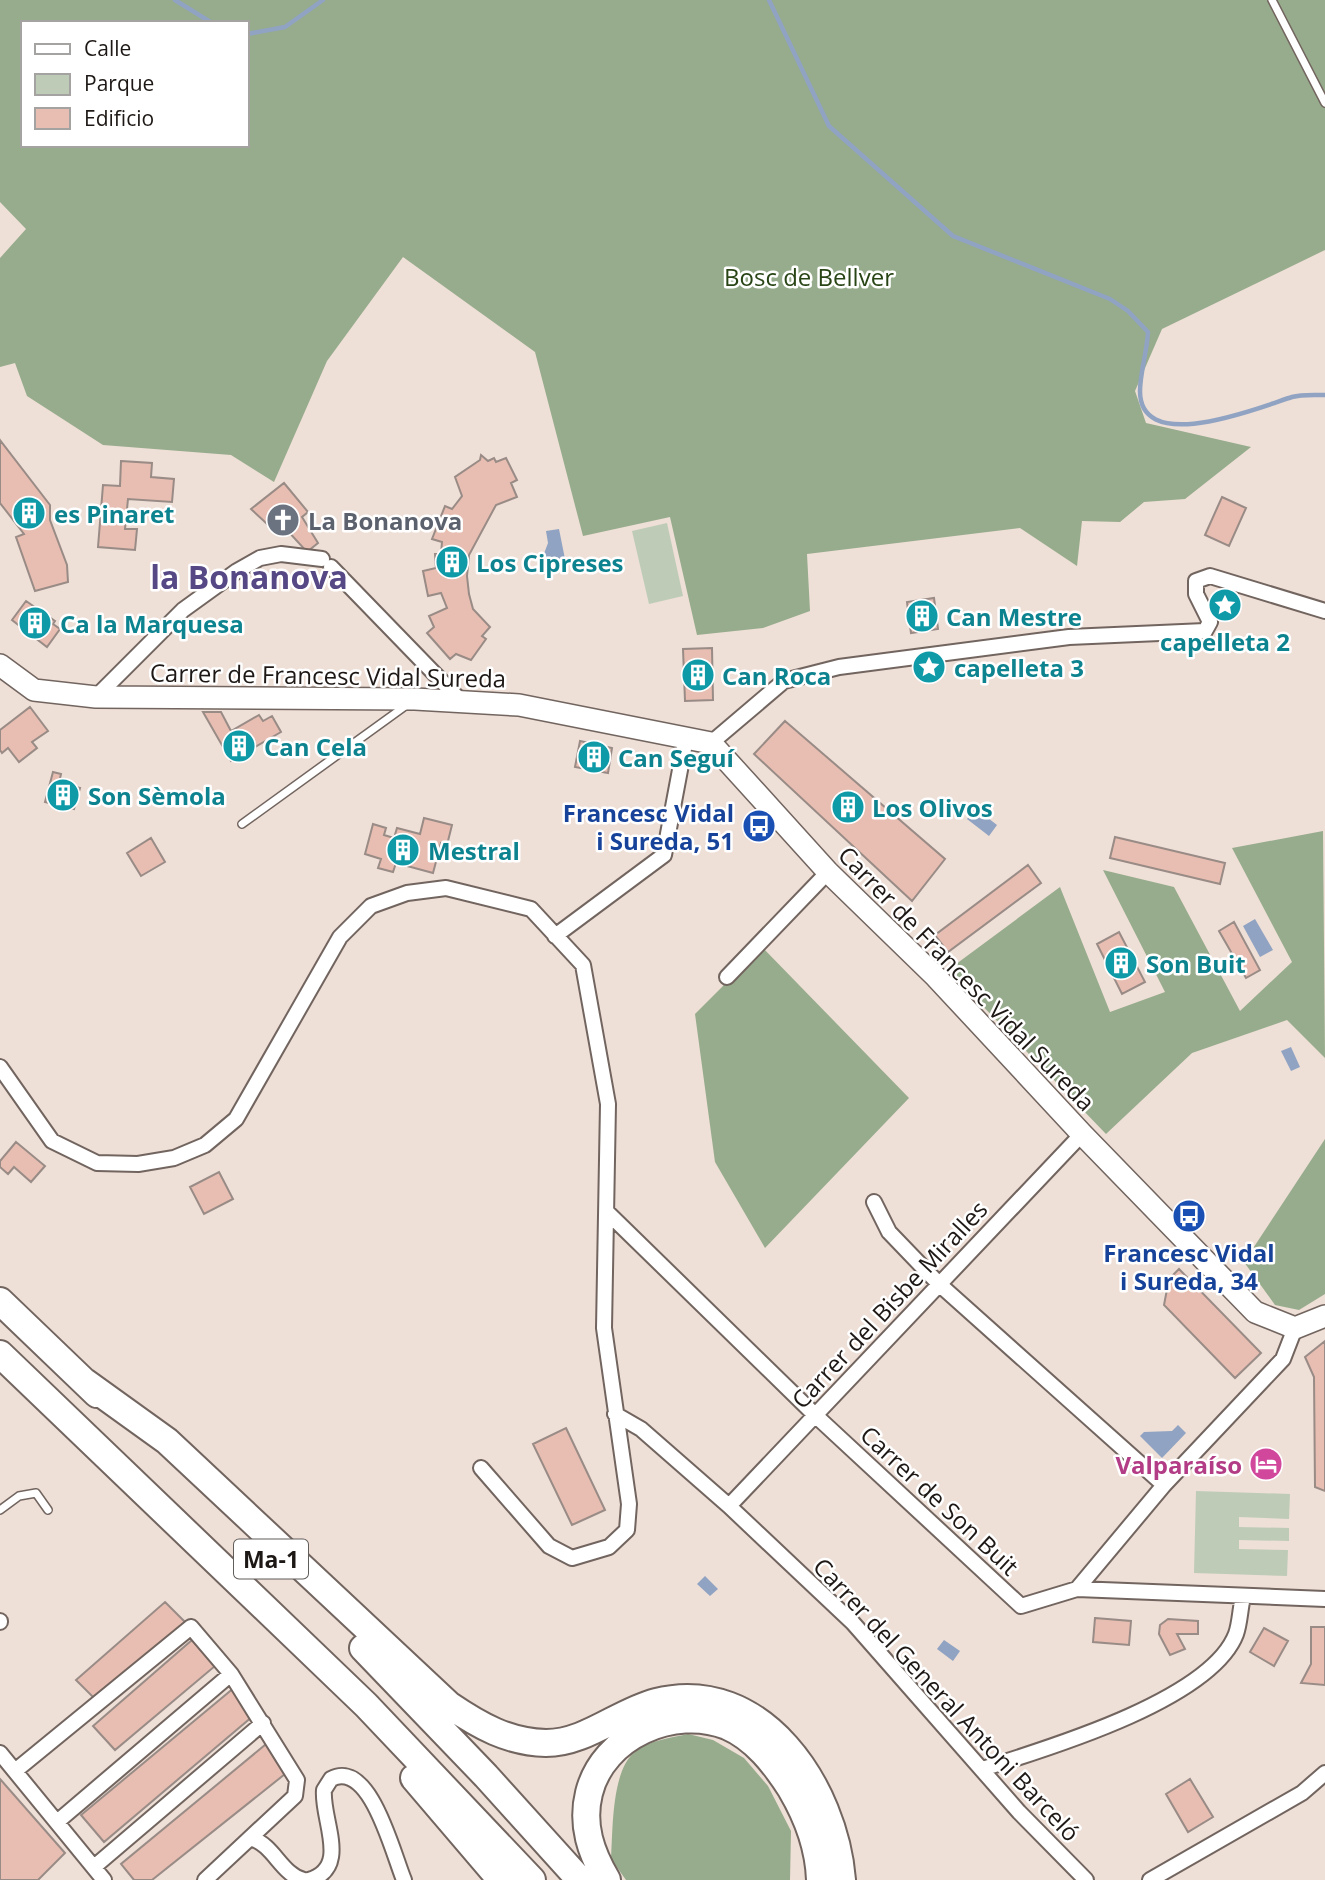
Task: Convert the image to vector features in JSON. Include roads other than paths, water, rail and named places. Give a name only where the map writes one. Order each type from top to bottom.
[{"type":"highway","name":"Ma-1","points":[[0,1301],[394,1679],[580,1880]]},
{"type":"highway","name":"Ma-1","points":[[0,1354],[304,1645],[404,1744],[532,1880]]},
{"type":"highway","points":[[85,1382],[167,1441],[449,1705],[478,1726],[510,1739],[560,1741],[583,1735],[644,1706],[684,1698],[721,1703],[763,1724],[790,1750],[817,1791],[832,1825],[842,1880]]},
{"type":"highway","points":[[304,1645],[338,1696],[501,1880]]},
{"type":"highway","points":[[607,1880],[588,1838],[587,1808],[594,1780],[608,1758],[628,1739],[657,1724],[687,1720],[726,1726],[753,1742],[765,1754],[786,1782],[808,1823],[820,1880]]},
{"type":"street","points":[[96,697],[183,610],[260,558],[281,554],[326,563],[461,701]]},
{"type":"street","points":[[711,743],[784,681],[839,667],[1069,637],[1205,631],[1210,622],[1196,594],[1196,582],[1210,576],[1325,611]]},
{"type":"street","name":"Carrer de Francesc Vidal Sureda","points":[[0,665],[34,690],[96,697],[415,699],[519,705],[711,743],[828,873],[936,977],[1082,1134],[1255,1311],[1295,1328]]},
{"type":"street","points":[[555,936],[664,855],[686,738]]},
{"type":"street","points":[[727,977],[828,873]]},
{"type":"street","points":[[0,1067],[52,1141],[97,1163],[138,1164],[174,1158],[205,1145],[236,1119],[341,937],[371,906],[407,893],[446,888],[531,909],[583,965],[608,1104],[604,1328],[629,1504],[627,1530],[609,1547],[572,1558],[549,1546],[481,1468]]},
{"type":"street","name":"Carrer del Bisbe Miralles","points":[[729,1506],[1082,1134]]},
{"type":"street","points":[[874,1202],[889,1232],[939,1284],[1164,1485]]},
{"type":"street","name":"Carrer de Son Buit","points":[[608,1213],[815,1415],[1021,1606],[1077,1589],[1325,1599]]},
{"type":"street","points":[[1077,1589],[1164,1485],[1283,1359],[1295,1328],[1325,1316]]},
{"type":"street","name":"Carrer del General Antoni Barceló","points":[[615,1414],[641,1429],[729,1506],[853,1623],[982,1769],[1086,1880]]},
{"type":"street","points":[[982,1769],[1062,1743],[1167,1698],[1190,1684],[1215,1664],[1236,1635],[1243,1597]]},
{"type":"street","points":[[15,1771],[191,1627],[232,1674],[297,1780],[295,1796],[253,1839],[205,1880]]},
{"type":"street","points":[[57,1822],[232,1674]]},
{"type":"street","points":[[94,1867],[262,1723]]},
{"type":"street","points":[[0,1753],[104,1880]]},
{"type":"street","points":[[1150,1880],[1302,1793],[1325,1773]]},
{"type":"street","points":[[253,1839],[261,1841],[293,1875],[306,1880],[319,1876],[330,1862],[332,1846],[324,1790],[331,1779],[344,1775],[357,1779],[368,1792],[404,1880]]},
{"type":"lane","points":[[1272,0],[1325,103]]},
{"type":"lane","points":[[242,824],[415,699]]},
{"type":"lane","points":[[0,1510],[19,1496],[36,1493],[48,1510]]},
{"type":"water","points":[[559,529],[565,559],[551,577],[537,572],[548,543],[546,531]]},
{"type":"water","points":[[975,808],[997,825],[989,836],[967,819]]},
{"type":"water","points":[[1255,919],[1273,950],[1260,957],[1243,926]]},
{"type":"water","points":[[1291,1047],[1300,1067],[1291,1071],[1281,1051]]},
{"type":"water","points":[[1178,1425],[1186,1433],[1162,1458],[1140,1436],[1144,1432],[1172,1431]]},
{"type":"water","points":[[705,1576],[718,1589],[710,1596],[697,1584]]},
{"type":"water","points":[[944,1640],[960,1651],[953,1661],[937,1649]]},
{"type":"waterway","points":[[175,0],[209,21]]},
{"type":"waterway","points":[[248,34],[285,27],[323,0]]},
{"type":"waterway","points":[[769,0],[829,126],[953,236],[1110,299],[1128,311],[1148,332],[1140,391],[1145,411],[1160,421],[1180,424],[1205,422],[1296,396],[1325,395]]},
{"type":"place","name":"es Pinaret","points":[[29,513]]},
{"type":"place","name":"La Bonanova","points":[[283,520]]},
{"type":"place","name":"Los Cipreses","points":[[452,562]]},
{"type":"place","name":"capelleta 2","points":[[1225,605]]},
{"type":"place","name":"Can Mestre","points":[[922,616]]},
{"type":"place","name":"Ca la Marquesa","points":[[35,623]]},
{"type":"place","name":"capelleta 3","points":[[929,667]]},
{"type":"place","name":"Can Roca","points":[[698,675]]},
{"type":"place","name":"Can Cela","points":[[239,746]]},
{"type":"place","name":"Can Seguí","points":[[594,757]]},
{"type":"place","name":"Son Sèmola","points":[[63,795]]},
{"type":"place","name":"Los Olivos","points":[[848,807]]},
{"type":"place","name":"Francesc Vidal i Sureda, 51","points":[[759,826]]},
{"type":"place","name":"Mestral","points":[[403,850]]},
{"type":"place","name":"Son Buit","points":[[1121,963]]},
{"type":"place","name":"Francesc Vidal i Sureda, 34","points":[[1189,1216]]},
{"type":"place","name":"Valparaíso","points":[[1266,1464]]},
{"type":"district","name":"la Bonanova","points":[[249,576]]},
{"type":"park label","name":"Bosc de Bellver","points":[[809,276]]}]
